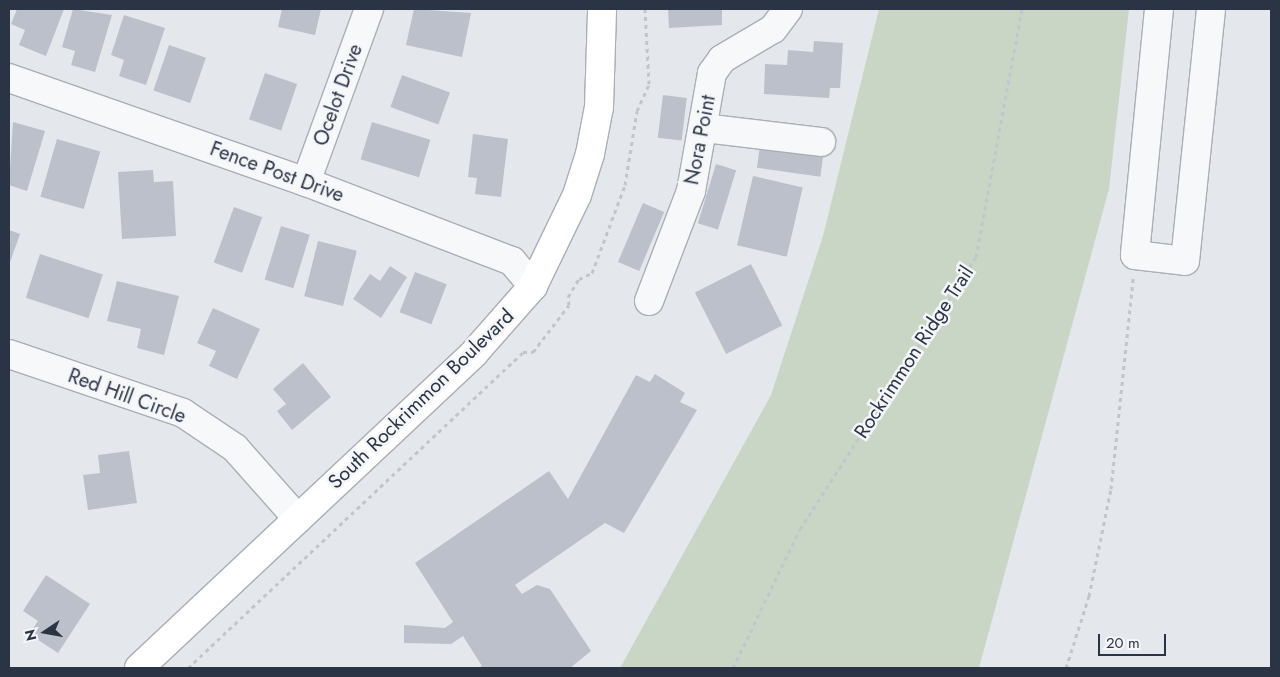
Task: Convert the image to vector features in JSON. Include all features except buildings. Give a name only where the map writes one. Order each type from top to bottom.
[{"type":"main road","name":"South Rockrimmon Boulevard","points":[[139,668],[475,352],[533,286],[577,195],[590,154],[599,107],[602,9]]},
{"type":"street","name":"Ocelot Drive","points":[[306,182],[369,9]]},
{"type":"street","name":"Nora Point","points":[[649,301],[692,191],[712,73],[722,59],[773,29],[788,9]]},
{"type":"street","points":[[1159,9],[1135,255],[1185,261],[1211,9]]},
{"type":"street","name":"Fence Post Drive","points":[[9,78],[306,182],[512,261],[533,286]]},
{"type":"street","points":[[704,128],[821,142]]},
{"type":"street","name":"Red Hill Circle","points":[[9,354],[183,413],[236,448],[298,519]]},
{"type":"path","name":"Rockrimmon Ridge Trail","points":[[733,668],[800,528],[976,257],[1022,9]]},
{"type":"path","points":[[1066,668],[1089,596],[1111,488],[1135,255]]},
{"type":"green space","points":[[879,9],[1129,9],[1109,189],[979,668],[620,668],[771,395],[823,236]]}]
